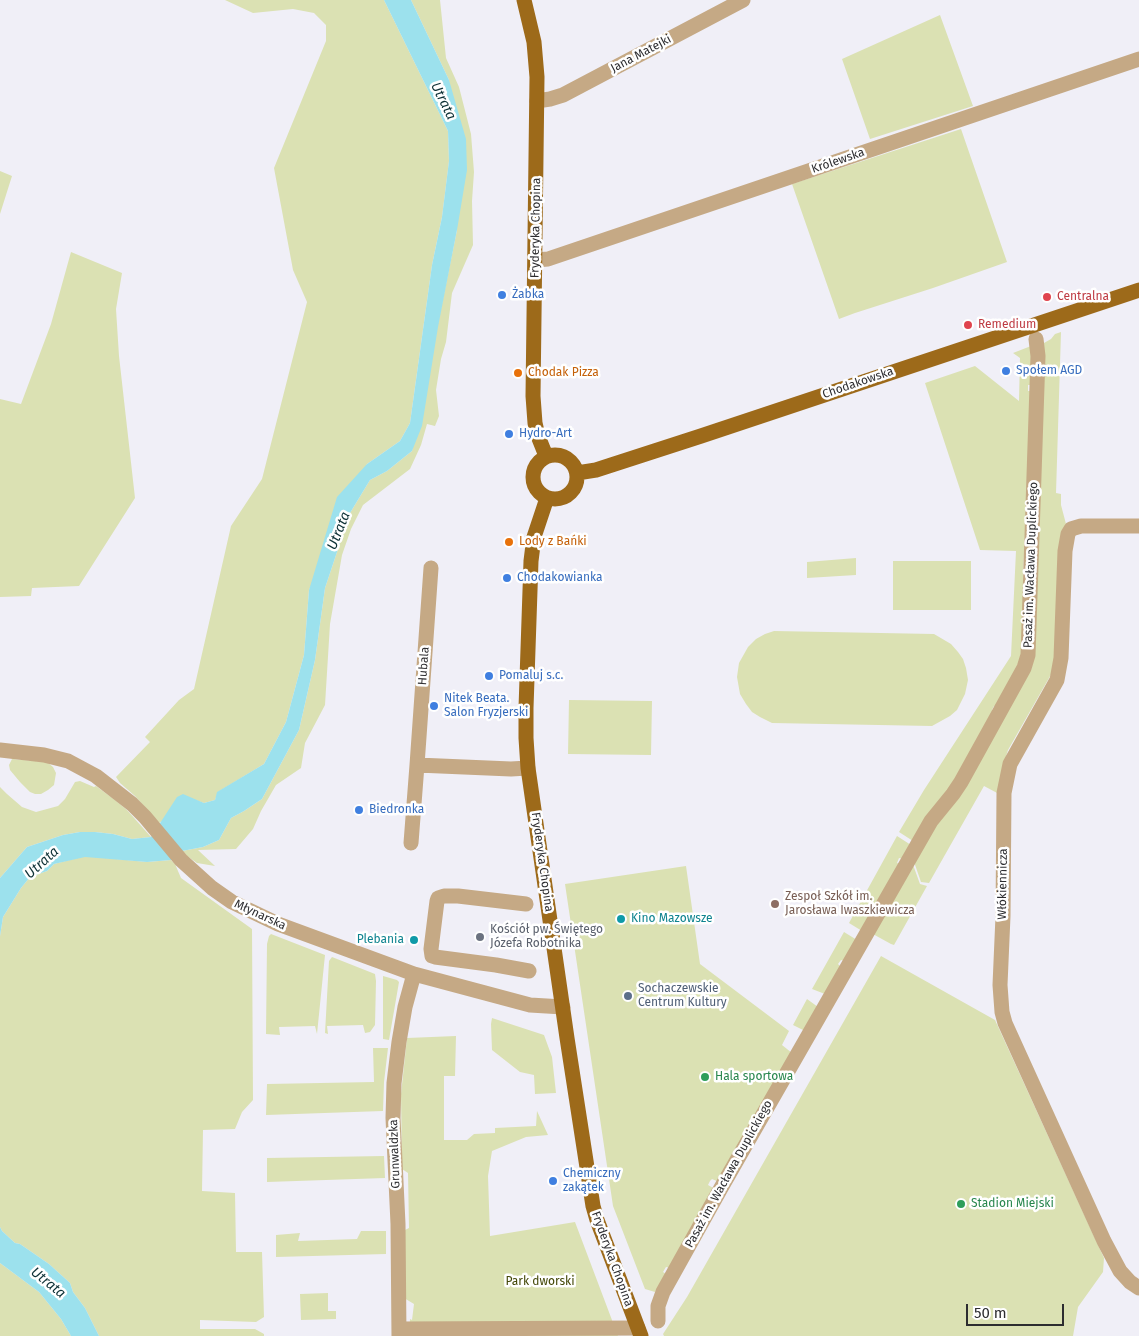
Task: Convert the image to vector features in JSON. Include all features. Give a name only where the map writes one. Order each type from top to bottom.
[{"type":"main road","name":"Fryderyka Chopina","points":[[524,0],[534,42],[537,77],[533,396],[535,423],[546,456]]},
{"type":"main road","name":"Chodakowska","points":[[577,473],[596,470],[701,436],[1139,290]]},
{"type":"main road","points":[[556,454],[565,457],[573,464],[577,473],[576,484],[569,494],[559,499],[547,498],[538,492],[532,477],[534,467],[541,459],[556,454]]},
{"type":"main road","name":"Fryderyka Chopina","points":[[547,498],[534,537],[531,561],[526,708],[528,768],[593,1206],[639,1332]]},
{"type":"street","name":"Jana Matejki","points":[[537,101],[563,95],[743,0]]},
{"type":"street","name":"Królewska","points":[[536,260],[556,257],[1139,59]]},
{"type":"street","name":"Pasaż im. Wacława Duplickiego","points":[[658,1321],[658,1306],[663,1292],[721,1188],[926,829],[961,782],[1024,668],[1028,655],[1029,635],[1037,365],[1036,339]]},
{"type":"street","name":"Włókiennicza","points":[[1139,526],[1081,526],[1071,529],[1068,534],[1065,551],[1061,658],[1057,680],[1010,764],[1004,792],[1003,916],[1000,985],[1002,1012],[1005,1022],[1104,1242],[1120,1271],[1130,1282],[1139,1288]]},
{"type":"street","name":"Hubala","points":[[411,843],[431,568]]},
{"type":"street","name":"Młynarska","points":[[0,750],[44,755],[68,761],[101,779],[132,804],[181,860],[212,888],[232,902],[278,924],[414,974],[530,1005],[563,1007]]},
{"type":"street","points":[[417,765],[528,768]]},
{"type":"street","points":[[526,904],[458,896],[438,898],[431,950],[432,956],[435,957],[529,971]]},
{"type":"street","name":"Grunwaldzka","points":[[399,1333],[398,1224],[393,1118],[394,1082],[398,1042],[414,974]]},
{"type":"street","points":[[399,1333],[639,1332]]},
{"type":"green space","points":[[225,0],[384,0],[448,131],[449,161],[442,217],[432,265],[410,423],[400,441],[367,464],[309,590],[304,655],[286,722],[264,764],[218,792],[215,800],[204,803],[195,800],[159,823],[116,777],[150,742],[145,737],[179,700],[194,689],[231,526],[262,479],[307,302],[293,270],[274,168],[326,41],[326,25],[314,13],[293,9],[253,13]]},
{"type":"green space","points":[[411,0],[440,0],[446,58],[459,87],[471,134],[474,172],[472,201],[473,245],[452,293],[446,342],[436,390],[439,416],[435,426],[427,424],[421,445],[410,469],[363,505],[351,529],[342,555],[330,624],[325,705],[305,743],[301,768],[276,785],[253,829],[236,849],[198,850],[215,866],[197,863],[182,851],[203,847],[219,840],[231,818],[262,799],[299,730],[315,660],[325,588],[350,513],[370,480],[387,471],[412,451],[457,230],[449,80]]},
{"type":"green space","points":[[940,15],[973,106],[870,139],[842,59]]},
{"type":"green space","points":[[961,129],[1007,262],[839,319],[792,184]]},
{"type":"green space","points":[[0,171],[12,176],[0,214]]},
{"type":"green space","points":[[71,252],[122,273],[116,309],[119,356],[135,498],[79,586],[32,588],[31,596],[0,597],[0,399],[21,404],[51,324]]},
{"type":"green space","points":[[1061,332],[1056,493],[1061,494],[1061,505],[1066,524],[1053,671],[1008,750],[1003,766],[999,794],[984,786],[929,883],[921,882],[913,859],[1025,678],[1044,343],[1055,334]]},
{"type":"green space","points":[[1031,346],[1032,385],[1028,385],[1028,391],[1032,391],[1023,575],[1024,651],[998,707],[994,706],[992,710],[994,713],[949,793],[913,841],[899,832],[1011,656],[1016,551],[980,550],[925,383],[975,366],[1019,401],[1020,358],[1013,353]]},
{"type":"green space","points":[[856,558],[856,575],[807,578],[807,562]]},
{"type":"green space","points":[[893,561],[971,561],[971,610],[893,610]]},
{"type":"green space","points":[[774,631],[934,634],[951,644],[963,659],[968,680],[965,694],[957,710],[932,726],[772,723],[752,712],[740,694],[737,677],[739,663],[748,647],[756,639]]},
{"type":"green space","points":[[569,700],[652,701],[651,755],[568,754]]},
{"type":"green space","points":[[12,759],[47,762],[56,773],[54,785],[41,794],[30,792],[10,770],[9,765]]},
{"type":"green space","points":[[80,781],[94,787],[96,786],[115,800],[127,810],[151,837],[132,839],[95,832],[63,835],[27,847],[0,878],[0,787],[22,807],[36,812],[58,806],[65,799],[75,782]]},
{"type":"green space","points":[[897,836],[911,845],[903,859],[899,858],[897,863],[900,864],[862,931],[849,923]]},
{"type":"green space","points":[[85,856],[147,862],[171,860],[175,864],[181,878],[252,929],[253,1100],[242,1112],[235,1129],[203,1130],[202,1191],[235,1193],[236,1252],[262,1252],[264,1317],[256,1322],[200,1320],[200,1329],[255,1329],[264,1334],[264,1336],[99,1336],[85,1308],[73,1292],[70,1283],[49,1264],[20,1244],[15,1243],[0,1227],[0,936],[3,917],[30,877],[47,871],[54,864]]},
{"type":"green space","points":[[912,862],[920,884],[927,886],[894,945],[871,933]]},
{"type":"green space","points":[[686,866],[700,964],[789,1031],[782,1045],[792,1053],[755,1119],[751,1117],[749,1122],[752,1124],[719,1182],[712,1179],[710,1181],[708,1185],[715,1189],[670,1268],[666,1267],[663,1272],[666,1274],[655,1292],[645,1289],[613,1206],[565,884]]},
{"type":"green space","points":[[844,932],[857,940],[845,961],[841,960],[838,964],[841,967],[825,994],[812,989]]},
{"type":"green space","points":[[271,934],[325,955],[317,1034],[315,1026],[279,1027],[280,1035],[266,1034],[267,944]]},
{"type":"green space","points":[[881,956],[995,1020],[1104,1258],[1103,1272],[1078,1307],[1073,1336],[664,1336],[663,1334],[687,1297]]},
{"type":"green space","points":[[332,957],[375,974],[375,1025],[370,1032],[365,1033],[363,1025],[327,1026],[328,1034],[325,1033],[329,961]]},
{"type":"green space","points":[[383,976],[399,982],[389,1040],[383,1039]]},
{"type":"green space","points":[[807,999],[818,1007],[805,1031],[793,1025]]},
{"type":"green space","points":[[492,1018],[544,1035],[552,1057],[556,1093],[535,1094],[534,1075],[520,1072],[492,1050]]},
{"type":"green space","name":"Park dworski","points":[[456,1036],[455,1076],[444,1076],[444,1140],[467,1140],[474,1134],[495,1133],[495,1128],[536,1126],[537,1111],[548,1135],[526,1137],[492,1151],[488,1176],[490,1236],[575,1222],[618,1336],[409,1336],[410,1319],[412,1320],[414,1304],[404,1298],[403,1231],[409,1228],[408,1173],[402,1169],[401,1094],[407,1038]]},
{"type":"green space","points":[[373,1048],[388,1048],[383,1111],[266,1115],[267,1084],[374,1082]]},
{"type":"green space","points":[[384,1156],[385,1178],[267,1182],[267,1158]]},
{"type":"green space","points":[[361,1231],[386,1231],[386,1254],[276,1257],[276,1235],[300,1233],[298,1241],[357,1239]]},
{"type":"green space","points":[[0,1263],[39,1292],[61,1319],[71,1336],[0,1336]]},
{"type":"green space","points":[[328,1293],[328,1311],[336,1311],[336,1319],[301,1320],[300,1294]]},
{"type":"water","name":"Utrata","points":[[384,0],[411,0],[449,80],[466,139],[467,170],[422,426],[412,451],[387,471],[370,480],[350,513],[325,588],[315,660],[299,730],[262,799],[231,818],[219,840],[203,847],[182,851],[171,860],[147,862],[85,857],[54,864],[47,871],[30,877],[21,888],[3,917],[0,936],[0,878],[27,847],[63,835],[80,832],[113,834],[132,839],[151,837],[177,797],[183,794],[204,803],[215,800],[217,792],[264,764],[286,722],[304,655],[309,590],[337,497],[367,464],[400,441],[410,423],[432,265],[442,217],[449,161],[448,131]]},
{"type":"water","name":"Utrata","points":[[0,1227],[15,1243],[20,1244],[49,1264],[70,1283],[73,1292],[85,1308],[99,1336],[71,1336],[61,1319],[39,1292],[0,1263]]},
{"type":"place","name":"Żabka","points":[[502,295]]},
{"type":"place","name":"Centralna","points":[[1047,297]]},
{"type":"place","name":"Remedium","points":[[968,325]]},
{"type":"place","name":"Społem AGD","points":[[1006,371]]},
{"type":"place","name":"Chodak Pizza","points":[[518,373]]},
{"type":"place","name":"Hydro-Art","points":[[509,434]]},
{"type":"place","name":"Lody z Bańki","points":[[509,542]]},
{"type":"place","name":"Chodakowianka","points":[[507,578]]},
{"type":"place","name":"Pomaluj s.c.","points":[[489,676]]},
{"type":"place","name":"Nitek Beata. Salon Fryzjerski","points":[[434,706]]},
{"type":"place","name":"Biedronka","points":[[359,810]]},
{"type":"place","name":"Zespoł Szkół im. Jarosława Iwaszkiewicza","points":[[775,904]]},
{"type":"place","name":"Kino Mazowsze","points":[[621,919]]},
{"type":"place","name":"Kościół pw. Świętego Józefa Robotnika","points":[[480,937]]},
{"type":"place","name":"Plebania","points":[[414,940]]},
{"type":"place","name":"Sochaczewskie Centrum Kultury","points":[[628,996]]},
{"type":"place","name":"Hala sportowa","points":[[705,1077]]},
{"type":"place","name":"Chemiczny zakątek","points":[[553,1181]]},
{"type":"place","name":"Stadion Miejski","points":[[961,1204]]}]
